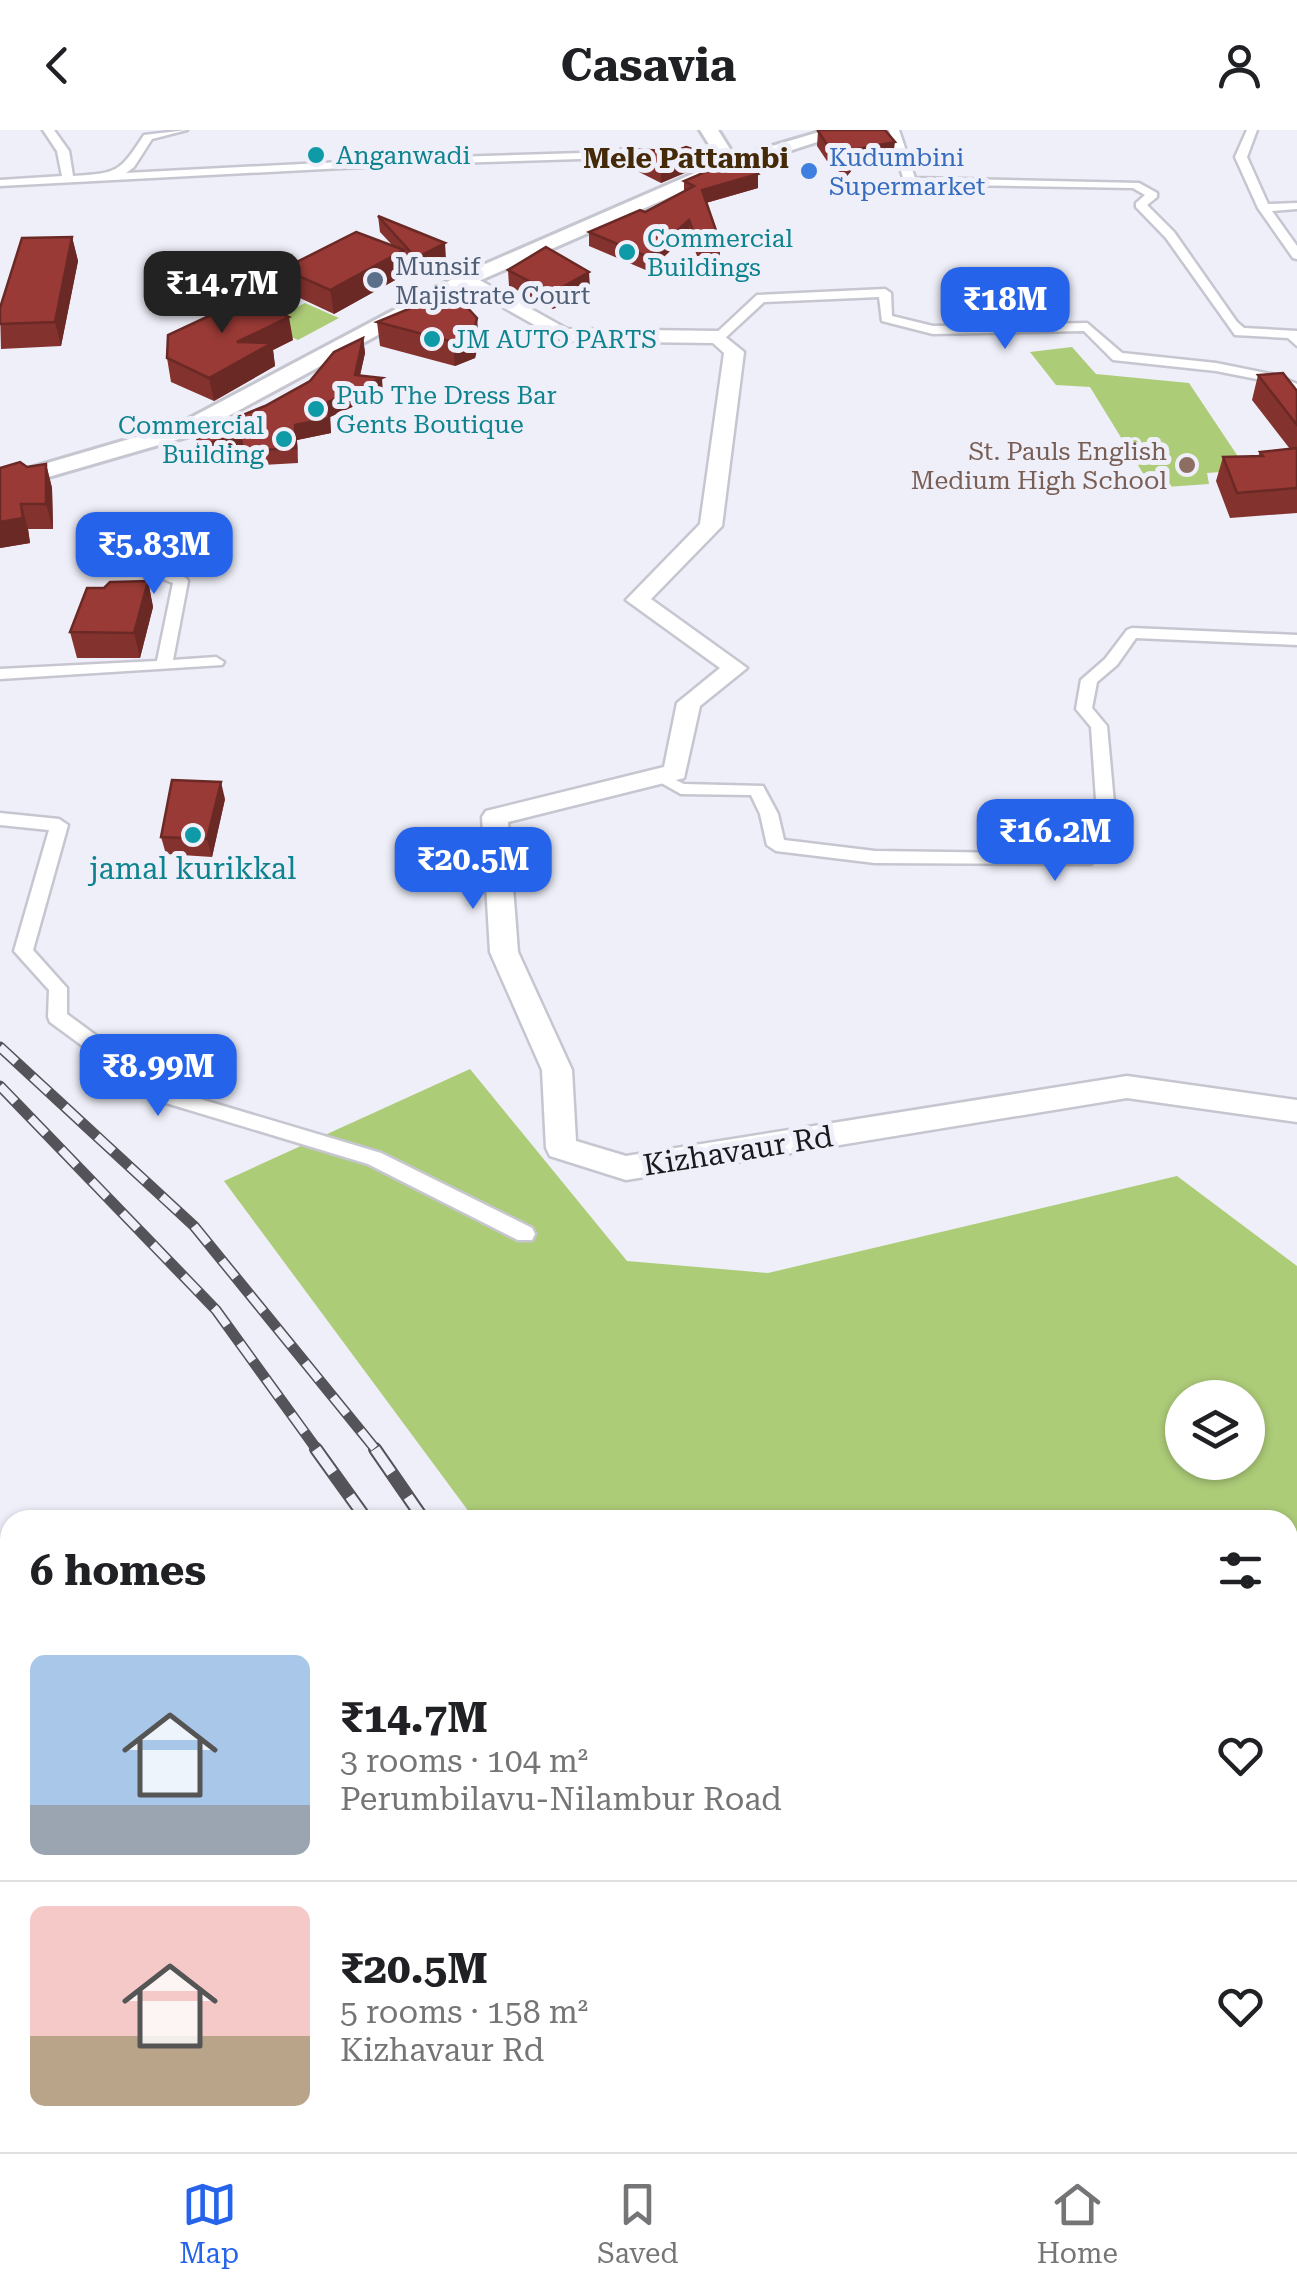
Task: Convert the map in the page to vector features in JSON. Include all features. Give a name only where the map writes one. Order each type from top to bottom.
[{"type":"main road","points":[[709,130],[719,156]]},
{"type":"main road","points":[[0,484],[185,430],[466,279],[719,156],[845,130]]},
{"type":"street","points":[[48,130],[63,151],[68,180]]},
{"type":"street","points":[[112,177],[130,165],[148,137],[182,130]]},
{"type":"street","points":[[894,130],[910,181],[1135,185],[1153,195],[1140,204],[1170,235],[1232,325],[1240,332],[1292,334],[1297,342]]},
{"type":"street","points":[[1252,130],[1242,157],[1264,208],[1297,255]]},
{"type":"street","points":[[0,183],[419,160],[668,153]]},
{"type":"street","points":[[1264,208],[1297,206]]},
{"type":"street","points":[[466,279],[563,335],[718,337],[734,352],[711,526],[637,600],[736,668],[689,702],[675,772],[657,776]]},
{"type":"street","points":[[718,337],[760,298],[885,294],[886,318],[932,330],[1086,326],[1118,357],[1216,367],[1271,378],[1297,389]]},
{"type":"street","points":[[105,551],[180,581],[164,665]]},
{"type":"street","points":[[657,776],[680,789],[757,790],[769,814],[776,845],[875,857],[1085,860],[1102,843],[1106,814],[1099,726],[1084,708],[1089,680],[1110,662],[1132,633],[1297,640]]},
{"type":"street","points":[[0,674],[216,662]]},
{"type":"street","name":"Kizhavaur Rd","points":[[657,776],[495,817],[504,952],[558,1070],[561,1148],[626,1168],[1127,1087],[1297,1111]]},
{"type":"street","points":[[0,819],[60,824],[23,951],[58,988],[56,1016],[162,1095],[374,1158],[525,1234]]},
{"type":"green space","points":[[305,303],[339,318],[298,340],[263,324]]},
{"type":"green space","points":[[1072,347],[1096,374],[1189,383],[1247,470],[1207,473],[1209,484],[1152,488],[1090,387],[1056,385],[1030,352]]},
{"type":"green space","points":[[470,1069],[627,1261],[768,1273],[1177,1176],[1297,1266],[1297,1510],[468,1510],[224,1181]]},
{"type":"building","points":[[820,130],[885,130],[895,142],[858,149],[849,160],[832,152]]},
{"type":"building","points":[[686,147],[715,148],[661,171],[619,149],[675,151]]},
{"type":"building","points":[[738,158],[758,174],[702,190],[720,242],[697,242],[689,220],[648,257],[589,232],[640,210],[645,212],[694,186],[684,181]]},
{"type":"building","points":[[378,216],[445,243],[416,258]]},
{"type":"building","points":[[356,232],[404,250],[330,290],[283,269]]},
{"type":"building","points":[[72,237],[55,322],[0,324],[0,308],[22,238]]},
{"type":"building","points":[[546,247],[589,272],[552,293],[508,270]]},
{"type":"building","points":[[452,291],[477,318],[473,334],[453,342],[377,322]]},
{"type":"building","points":[[237,292],[289,317],[237,342],[272,343],[209,378],[167,358],[168,335],[224,309],[212,303]]},
{"type":"building","points":[[363,338],[355,375],[382,378],[328,402],[329,418],[295,425],[296,448],[244,451],[240,436],[199,445],[196,434],[265,406],[310,381],[334,352]]},
{"type":"building","points":[[1283,373],[1297,391],[1297,425],[1258,375]]},
{"type":"building","points":[[1297,448],[1297,488],[1237,493],[1223,457],[1263,456],[1260,452]]},
{"type":"building","points":[[20,462],[27,467],[46,464],[46,504],[21,504],[23,518],[0,522],[0,468]]},
{"type":"building","points":[[148,581],[134,633],[70,632],[87,588],[104,588],[110,582]]},
{"type":"building","points":[[172,780],[221,782],[207,839],[161,837]]},
{"type":"railway","points":[[0,1047],[194,1226],[377,1451]]},
{"type":"railway","points":[[0,1086],[216,1310],[318,1451]]},
{"type":"railway","points":[[316,1449],[360,1510]]},
{"type":"railway","points":[[375,1449],[417,1510]]},
{"type":"place","name":"Anganwadi","points":[[316,155]]},
{"type":"place","name":"Kudumbini Supermarket","points":[[809,171]]},
{"type":"place","name":"Commercial Buildings","points":[[627,252]]},
{"type":"place","name":"Munsif Majistrate Court","points":[[375,280]]},
{"type":"place","name":"JM AUTO PARTS","points":[[432,339]]},
{"type":"place","name":"Pub The Dress Bar Gents Boutique","points":[[316,409]]},
{"type":"place","name":"Commercial Building","points":[[284,439]]},
{"type":"place","name":"St. Pauls English Medium High School","points":[[1187,465]]},
{"type":"place","name":"jamal kurikkal","points":[[193,835]]},
{"type":"district","name":"Mele Pattambi","points":[[686,158]]}]
